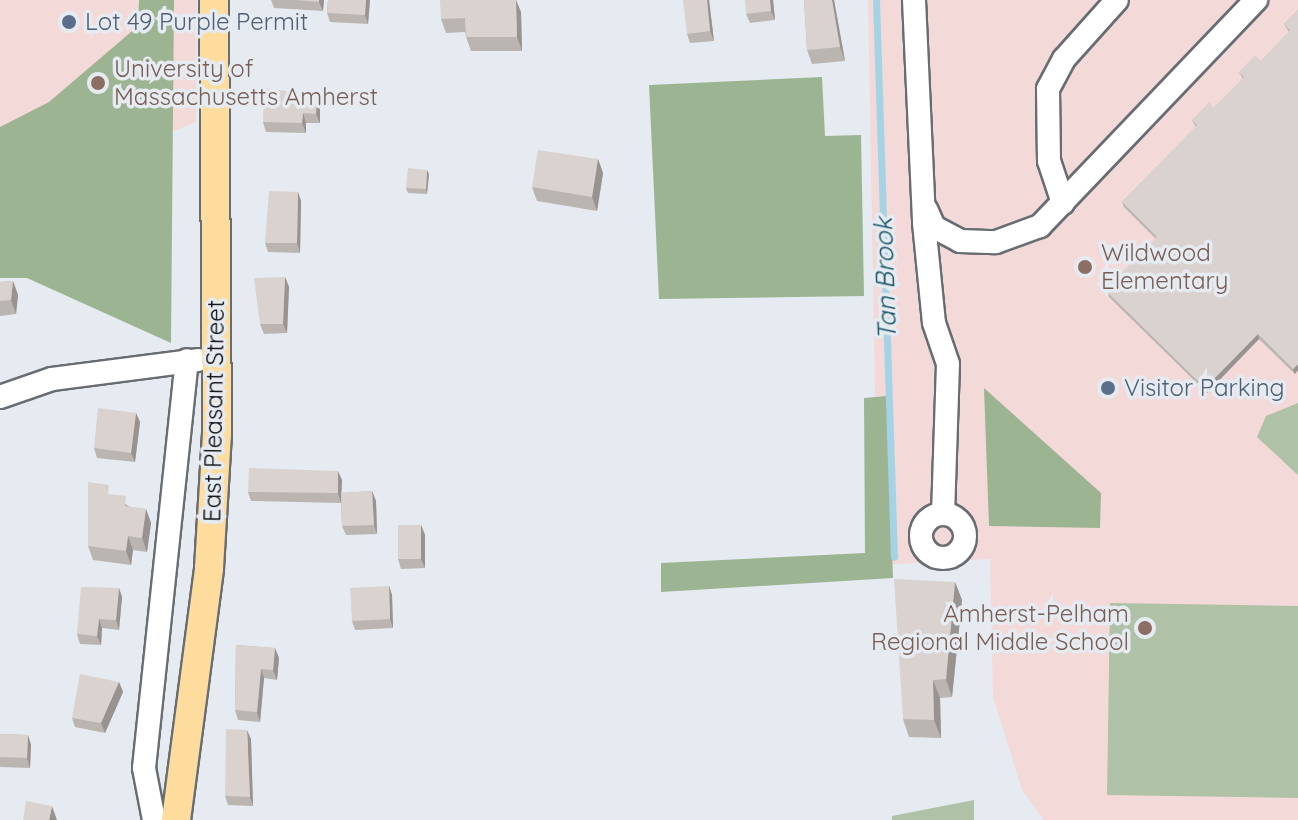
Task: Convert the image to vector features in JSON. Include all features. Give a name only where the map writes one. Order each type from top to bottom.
[{"type":"main road","name":"East Pleasant Street","points":[[176,820],[209,568],[217,359],[214,0]]},
{"type":"street","points":[[914,0],[934,323],[948,364],[943,514]]},
{"type":"street","points":[[1063,203],[1049,161],[1048,89],[1064,59],[1117,0]]},
{"type":"street","points":[[924,200],[946,236],[996,242],[1040,226],[1256,0]]},
{"type":"street","points":[[0,397],[52,379],[187,360],[217,359]]},
{"type":"street","points":[[154,820],[144,768],[187,360]]},
{"type":"shaded area","name":"University of Massachusetts Amherst","points":[[0,0],[197,0],[196,122],[0,203]]},
{"type":"shaded area","name":"Wildwood Elementary","points":[[868,0],[1298,0],[1298,820],[1044,820],[1022,790],[993,697],[990,559],[878,565]]},
{"type":"green space","points":[[139,0],[174,0],[171,343],[27,278],[0,278],[0,127],[49,102],[138,26]]},
{"type":"green space","points":[[822,77],[825,136],[861,135],[864,296],[659,299],[649,85]]},
{"type":"green space","points":[[984,388],[1101,493],[1100,528],[989,526]]},
{"type":"green space","points":[[887,396],[893,578],[661,592],[661,563],[865,553],[864,398]]},
{"type":"green space","points":[[1298,403],[1298,475],[1257,437],[1266,416]]},
{"type":"green space","points":[[1110,603],[1298,606],[1298,798],[1107,795]]},
{"type":"green space","points":[[974,800],[974,820],[892,820],[892,816]]},
{"type":"building","points":[[328,0],[366,0],[365,15],[327,13]]},
{"type":"building","points":[[440,0],[516,0],[517,37],[466,37],[465,18],[441,19]]},
{"type":"building","points":[[683,0],[707,0],[710,31],[687,34]]},
{"type":"building","points":[[745,0],[770,0],[771,11],[746,14]]},
{"type":"building","points":[[804,0],[832,0],[840,47],[807,50]]},
{"type":"building","points":[[1298,10],[1298,364],[1293,369],[1258,334],[1205,388],[1105,290],[1157,237],[1122,202],[1197,125],[1192,120],[1209,102],[1214,108],[1244,77],[1239,72],[1255,55],[1261,61],[1290,30],[1284,24]]},
{"type":"building","points":[[264,88],[317,95],[316,114],[303,113],[302,123],[263,122]]},
{"type":"building","points":[[538,150],[598,159],[592,197],[532,187]]},
{"type":"building","points":[[408,168],[427,170],[426,189],[406,188]]},
{"type":"building","points":[[269,191],[298,192],[297,243],[265,243]]},
{"type":"building","points":[[285,277],[283,324],[260,324],[254,278]]},
{"type":"building","points":[[13,281],[11,300],[0,301],[0,282]]},
{"type":"building","points":[[98,408],[136,413],[131,453],[94,448]]},
{"type":"building","points":[[249,468],[338,471],[338,493],[248,492]]},
{"type":"building","points":[[88,482],[109,485],[108,494],[126,496],[125,506],[146,509],[142,538],[128,536],[126,551],[88,546]]},
{"type":"building","points":[[372,491],[374,525],[342,526],[341,493]]},
{"type":"building","points":[[398,525],[421,525],[421,559],[398,559]]},
{"type":"building","points":[[894,579],[955,582],[946,679],[933,680],[934,720],[903,719]]},
{"type":"building","points":[[389,586],[390,619],[352,621],[350,588]]},
{"type":"building","points":[[81,587],[119,588],[116,620],[99,619],[97,636],[77,634]]},
{"type":"building","points":[[236,645],[275,648],[273,670],[261,669],[257,712],[235,710]]},
{"type":"building","points":[[80,674],[119,682],[101,723],[72,718]]},
{"type":"building","points":[[226,729],[247,730],[250,797],[225,796]]},
{"type":"building","points":[[0,734],[28,735],[27,758],[0,757]]},
{"type":"building","points":[[26,801],[52,806],[49,820],[23,820]]},
{"type":"waterway","name":"Tan Brook","points":[[876,0],[894,557]]},
{"type":"place","name":"Lot 49 Purple Permit","points":[[69,22]]},
{"type":"place","name":"University of Massachusetts Amherst","points":[[98,83]]},
{"type":"place","name":"Wildwood Elementary","points":[[1085,267]]},
{"type":"place","name":"Visitor Parking","points":[[1108,388]]},
{"type":"place","name":"Amherst-Pelham Regional Middle School","points":[[1145,628]]}]
